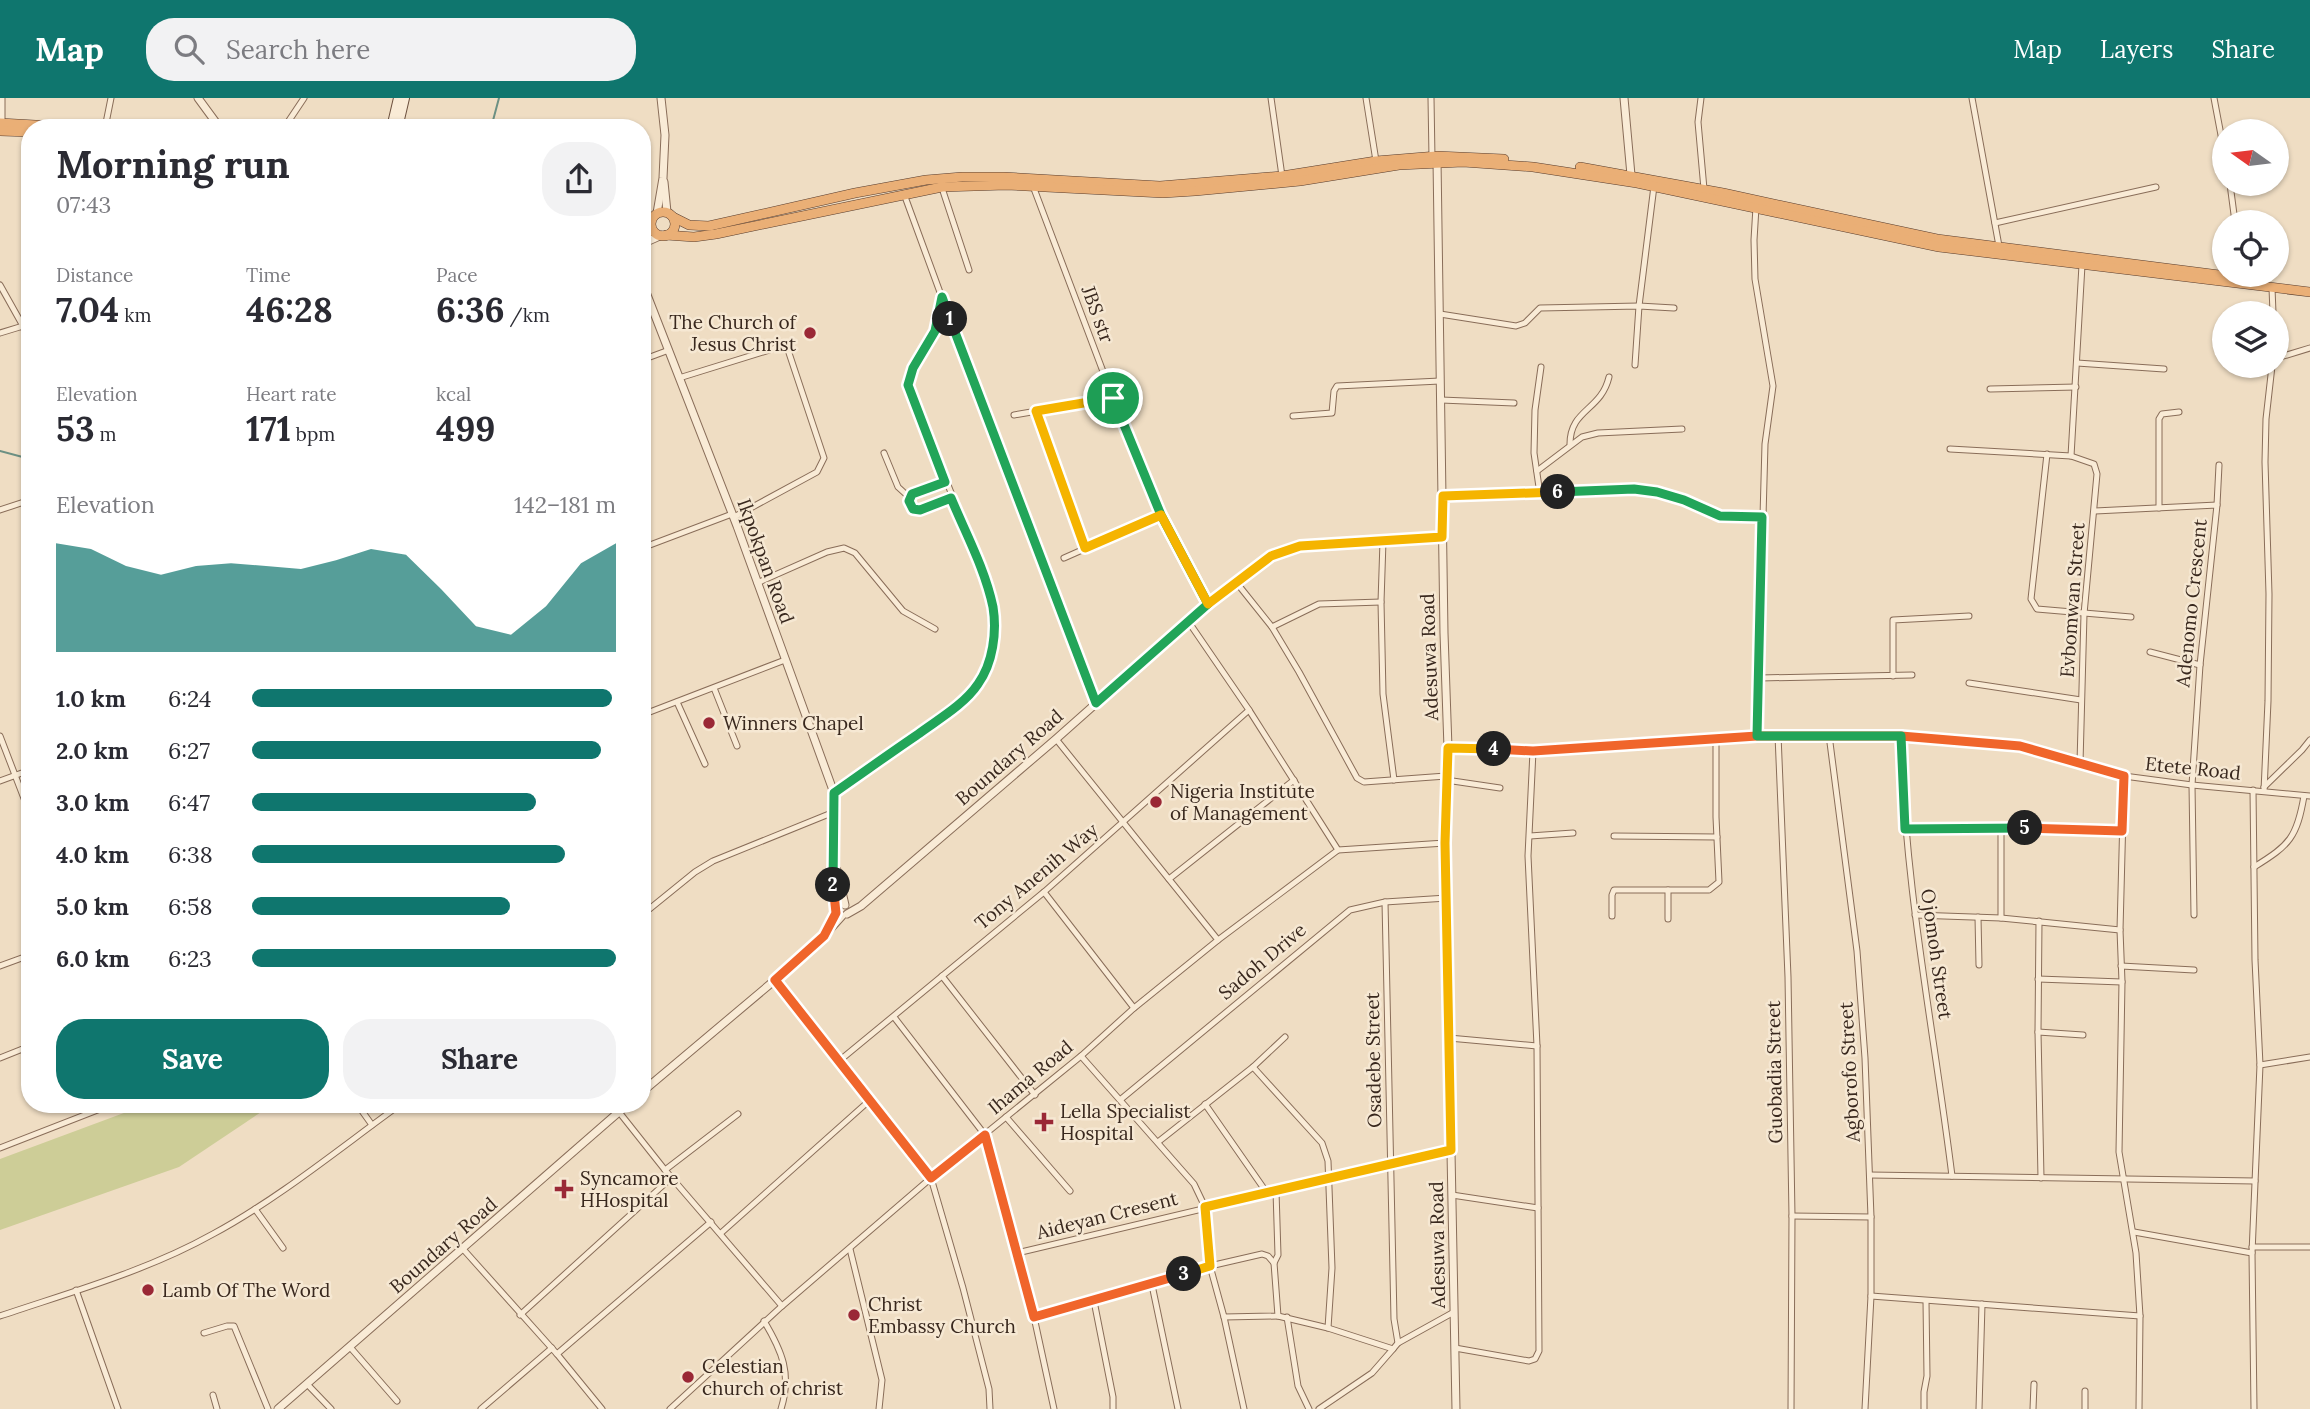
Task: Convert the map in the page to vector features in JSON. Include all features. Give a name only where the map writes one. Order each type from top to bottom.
[{"type":"highway","points":[[1,126],[21,126]]},
{"type":"highway","points":[[1,126],[21,130]]},
{"type":"highway","points":[[941,183],[1163,193],[1290,182],[1435,160],[1533,167],[1654,186],[1925,237],[2212,273]]},
{"type":"highway","points":[[653,220],[709,226],[902,189],[1004,177],[1160,186],[1282,176],[1376,161],[1524,160],[1631,175],[1704,189],[1939,247],[2272,288],[2310,290]]},
{"type":"highway","points":[[653,220],[652,224],[661,235],[694,237],[902,189]]},
{"type":"highway","points":[[653,220],[674,228],[661,235]]},
{"type":"highway","points":[[653,220],[661,235]]},
{"type":"highway","points":[[2289,286],[2310,290]]},
{"type":"main road","points":[[393,119],[398,98]]},
{"type":"main road","points":[[400,119],[405,98]]},
{"type":"street","points":[[1,126],[2,98]]},
{"type":"street","points":[[107,119],[111,98]]},
{"type":"street","points":[[198,98],[213,119]]},
{"type":"street","points":[[290,119],[304,98]]},
{"type":"street","points":[[653,220],[663,178],[665,135],[661,98]]},
{"type":"street","points":[[1271,98],[1282,176]]},
{"type":"street","points":[[1366,98],[1376,161]]},
{"type":"street","points":[[1431,98],[1435,160]]},
{"type":"street","points":[[1624,98],[1631,175]]},
{"type":"street","points":[[1701,98],[1698,122],[1704,189]]},
{"type":"street","points":[[1972,98],[1999,248]]},
{"type":"street","points":[[2214,98],[2218,119]]},
{"type":"street","name":"Adesuwa Road","points":[[1435,160],[1448,748],[1445,843],[1456,1409]]},
{"type":"street","points":[[941,183],[969,270]]},
{"type":"street","name":"JBS str","points":[[1033,186],[1113,398],[1161,515],[1208,604]]},
{"type":"street","points":[[1634,365],[1654,186]]},
{"type":"street","points":[[1995,223],[2155,187]]},
{"type":"street","points":[[902,189],[1096,703]]},
{"type":"street","points":[[1756,207],[1755,279],[1773,386],[1765,444],[1757,736]]},
{"type":"street","points":[[651,240],[661,235]]},
{"type":"street","points":[[1950,449],[2071,456],[2082,265]]},
{"type":"street","points":[[0,285],[21,322]]},
{"type":"street","points":[[2272,288],[2273,301]]},
{"type":"street","points":[[834,793],[944,716],[965,698],[978,684],[989,663],[993,645],[993,611],[986,580],[908,385],[913,368],[935,331],[942,297]]},
{"type":"street","name":"Ikpokpan Road","points":[[651,305],[733,515],[834,793],[833,886],[842,911]]},
{"type":"street","points":[[1440,314],[1516,326],[1525,323],[1540,308],[1674,308]]},
{"type":"street","points":[[0,333],[21,327]]},
{"type":"street","points":[[651,545],[733,515],[817,472],[824,458],[788,350],[779,347],[679,378]]},
{"type":"street","points":[[2289,354],[2310,348]]},
{"type":"street","points":[[651,357],[669,350]]},
{"type":"street","points":[[2077,363],[2164,369]]},
{"type":"street","points":[[1540,494],[1534,453],[1535,410],[1541,367]]},
{"type":"street","points":[[1570,444],[1570,433],[1577,418],[1597,402],[1609,377]]},
{"type":"street","points":[[2264,789],[2269,594],[2264,462],[2271,378]]},
{"type":"street","points":[[1293,416],[1332,413],[1337,386],[1440,381]]},
{"type":"street","points":[[1990,389],[2076,387]]},
{"type":"street","points":[[1014,415],[1113,398]]},
{"type":"street","points":[[1441,400],[1514,403]]},
{"type":"street","points":[[1036,411],[1085,548]]},
{"type":"street","points":[[2158,508],[2159,419],[2162,414],[2179,412]]},
{"type":"street","points":[[1537,471],[1582,437],[1598,433],[1682,429]]},
{"type":"street","points":[[884,453],[898,487],[911,495]]},
{"type":"street","points":[[2047,454],[2031,599],[2037,609],[2131,617]]},
{"type":"street","name":"Evbomwan Street","points":[[2071,456],[2094,464],[2097,474],[2084,614],[2080,763]]},
{"type":"street","points":[[2217,505],[2219,465]]},
{"type":"street","points":[[911,495],[945,482]]},
{"type":"street","points":[[1443,496],[1634,489],[1684,500],[1720,516],[1762,517]]},
{"type":"street","points":[[911,495],[910,503],[916,510],[951,498]]},
{"type":"street","points":[[0,510],[21,503]]},
{"type":"street","name":"Adenomo Crescent","points":[[2095,511],[2217,505],[2200,665],[2192,785],[2194,915]]},
{"type":"street","points":[[1063,558],[1161,515]]},
{"type":"street","name":"Boundary Road","points":[[651,1084],[824,936],[842,911],[861,905],[1056,739],[1188,621],[1271,556],[1300,546],[1442,537]]},
{"type":"street","points":[[1383,541],[1383,694],[1394,780]]},
{"type":"street","points":[[757,583],[828,552],[844,548],[855,553],[903,611],[934,629]]},
{"type":"street","points":[[1236,582],[1272,627],[1357,778],[1364,782],[1446,778],[1500,788]]},
{"type":"street","points":[[1272,627],[1319,604],[1381,601]]},
{"type":"street","points":[[1893,676],[1893,620],[1969,616]]},
{"type":"street","points":[[1188,621],[1250,710],[1338,850],[1445,843]]},
{"type":"street","points":[[2150,652],[2200,665]]},
{"type":"street","points":[[651,712],[785,660]]},
{"type":"street","points":[[1760,678],[1912,676]]},
{"type":"street","points":[[1969,683],[2081,700]]},
{"type":"street","points":[[714,688],[737,746]]},
{"type":"street","points":[[677,702],[705,764]]},
{"type":"street","name":"Tony Anenih Way","points":[[839,1061],[1044,892],[1250,710]]},
{"type":"street","name":"Etete Road","points":[[1448,748],[1533,751],[1778,735],[1901,736],[2000,743],[2020,746],[2124,776],[2192,785],[2264,789],[2307,796]]},
{"type":"street","name":"Guobadia Street","points":[[1778,735],[1788,976],[1792,1216],[1791,1409]]},
{"type":"street","name":"Agborofo Street","points":[[1829,735],[1857,951],[1870,1175],[1871,1296],[1865,1409]]},
{"type":"street","points":[[0,736],[21,791]]},
{"type":"street","name":"Ojomoh Street","points":[[1901,736],[1905,829],[1952,1176]]},
{"type":"street","points":[[1612,916],[1614,890],[1709,890],[1719,882],[1716,738]]},
{"type":"street","points":[[1056,739],[1218,940]]},
{"type":"street","points":[[2264,789],[2310,740]]},
{"type":"street","points":[[1455,1348],[1529,1360],[1538,1356],[1537,1046],[1530,902],[1533,751]]},
{"type":"street","points":[[0,781],[21,774]]},
{"type":"street","points":[[2124,776],[2119,1152],[2134,1232],[2140,1316],[2139,1409]]},
{"type":"street","points":[[1170,879],[1294,780]]},
{"type":"street","points":[[2253,790],[2255,960],[2260,1065],[2252,1250],[2254,1409]]},
{"type":"street","points":[[2254,867],[2276,854],[2295,833],[2307,796]]},
{"type":"street","points":[[651,908],[713,861],[834,812]]},
{"type":"street","points":[[1905,829],[2122,831]]},
{"type":"street","points":[[2001,829],[2001,918]]},
{"type":"street","points":[[1530,835],[1573,833]]},
{"type":"street","points":[[1614,836],[1717,837]]},
{"type":"street","name":"Ihama Road","points":[[674,1408],[764,1321],[931,1178],[1035,1095],[1134,1008],[1218,940],[1338,850]]},
{"type":"street","points":[[1668,890],[1668,919]]},
{"type":"street","points":[[1044,892],[1134,1008]]},
{"type":"street","name":"Sadoh Drive","points":[[1120,1100],[1350,910],[1385,902],[1447,898]]},
{"type":"street","name":"Osadebe Street","points":[[1385,902],[1396,1346]]},
{"type":"street","points":[[1915,915],[2001,918],[2120,930]]},
{"type":"street","points":[[1978,917],[1979,965]]},
{"type":"street","points":[[2039,921],[2041,1178]]},
{"type":"street","points":[[0,966],[21,958]]},
{"type":"street","points":[[2121,966],[2193,970]]},
{"type":"street","points":[[942,976],[1035,1095]]},
{"type":"street","points":[[2038,979],[2122,982]]},
{"type":"street","points":[[775,980],[931,1178],[989,1389],[990,1409]]},
{"type":"street","points":[[894,1017],[985,1135],[1034,1317],[1054,1409]]},
{"type":"street","points":[[2038,1032],[2083,1035]]},
{"type":"street","points":[[1158,1142],[1253,1067],[1285,1037]]},
{"type":"street","points":[[1450,1038],[1537,1046]]},
{"type":"street","points":[[0,1058],[21,1050]]},
{"type":"street","points":[[1081,1056],[1194,1184],[1205,1207],[1210,1266],[1244,1409]]},
{"type":"street","points":[[2260,1065],[2310,1058]]},
{"type":"street","points":[[1253,1067],[1322,1143],[1328,1161],[1332,1268],[1328,1328]]},
{"type":"street","points":[[720,1233],[870,1100]]},
{"type":"street","points":[[1205,1104],[1267,1193]]},
{"type":"street","points":[[0,1147],[89,1113]]},
{"type":"street","points":[[363,1113],[372,1125]]},
{"type":"street","points":[[0,1316],[173,1255],[255,1209],[389,1113]]},
{"type":"street","name":"Boundary Road","points":[[278,1409],[617,1113]]},
{"type":"street","points":[[619,1113],[671,1178],[782,1306]]},
{"type":"street","points":[[665,1170],[738,1114]]},
{"type":"street","points":[[1006,1117],[1070,1191]]},
{"type":"street","name":"Aideyan Cresent","points":[[1017,1254],[1451,1150]]},
{"type":"street","points":[[1870,1175],[2255,1181]]},
{"type":"street","points":[[520,1315],[671,1178]]},
{"type":"street","points":[[1276,1191],[1278,1255],[1274,1263],[1278,1316]]},
{"type":"street","points":[[1452,1195],[1538,1208]]},
{"type":"street","points":[[255,1209],[284,1248]]},
{"type":"street","points":[[1792,1216],[1871,1217]]},
{"type":"street","points":[[558,1354],[711,1222]]},
{"type":"street","points":[[2134,1232],[2252,1250],[2310,1247]]},
{"type":"street","points":[[849,1249],[882,1380],[879,1409]]},
{"type":"street","points":[[463,1250],[558,1354],[602,1409]]},
{"type":"street","points":[[1034,1317],[1152,1285],[1210,1266],[1262,1254],[1274,1263]]},
{"type":"street","points":[[1152,1285],[1178,1409]]},
{"type":"street","points":[[76,1290],[118,1409]]},
{"type":"street","points":[[1871,1296],[2140,1316]]},
{"type":"street","points":[[1094,1301],[1113,1396],[1113,1409]]},
{"type":"street","points":[[1924,1409],[1927,1380],[1926,1301]]},
{"type":"street","points":[[1979,1409],[1982,1304]]},
{"type":"street","points":[[1319,1409],[1372,1373],[1396,1346],[1454,1312]]},
{"type":"street","points":[[1224,1317],[1287,1317],[1396,1346]]},
{"type":"street","points":[[1287,1317],[1298,1387],[1309,1409]]},
{"type":"street","points":[[764,1321],[779,1346],[786,1374],[786,1395],[781,1409]]},
{"type":"street","points":[[204,1333],[228,1325],[234,1326],[268,1409]]},
{"type":"street","points":[[350,1347],[397,1401]]},
{"type":"street","points":[[481,1409],[552,1348]]},
{"type":"street","points":[[307,1384],[331,1409]]},
{"type":"street","points":[[2033,1409],[2034,1384]]},
{"type":"street","points":[[2085,1391],[2085,1409]]},
{"type":"street","points":[[213,1395],[218,1409]]},
{"type":"green space","points":[[124,1113],[260,1113],[179,1167],[0,1230],[0,1159]]},
{"type":"waterway","points":[[493,119],[499,98]]},
{"type":"waterway","points":[[0,451],[21,457]]},
{"type":"place","name":"The Church of Jesus Christ","points":[[810,333]]},
{"type":"place","name":"Winners Chapel","points":[[709,723]]},
{"type":"place","name":"Nigeria Institute of Management","points":[[1156,802]]},
{"type":"place","name":"Lella Specialist Hospital","points":[[1044,1122]]},
{"type":"place","name":"Syncamore HHospital","points":[[564,1189]]},
{"type":"place","name":"Lamb Of The Word","points":[[148,1290]]},
{"type":"place","name":"Christ Embassy Church","points":[[854,1315]]},
{"type":"place","name":"Celestian church of christ","points":[[688,1377]]},
{"type":"route","points":[[1113,398],[1036,411],[1085,548],[1161,515],[1208,604],[1271,556],[1300,546],[1442,537],[1443,496],[1634,489],[1684,500],[1720,516],[1762,517],[1757,736],[1778,735],[1866,735],[1901,736],[1905,829],[2062,828],[2122,831],[2124,776],[2020,746],[2000,743],[1901,736],[1778,735],[1533,751],[1448,748],[1445,843],[1451,1150],[1205,1207],[1210,1266],[1152,1285],[1034,1317],[985,1135],[931,1178],[775,980],[824,936],[836,913],[833,886],[834,793],[944,716],[978,684],[989,663],[993,645],[993,611],[986,580],[951,498],[920,510],[913,509],[909,501],[912,494],[945,482],[908,385],[913,368],[935,331],[942,297],[1096,703],[1208,604],[1161,515],[1113,398]]}]
